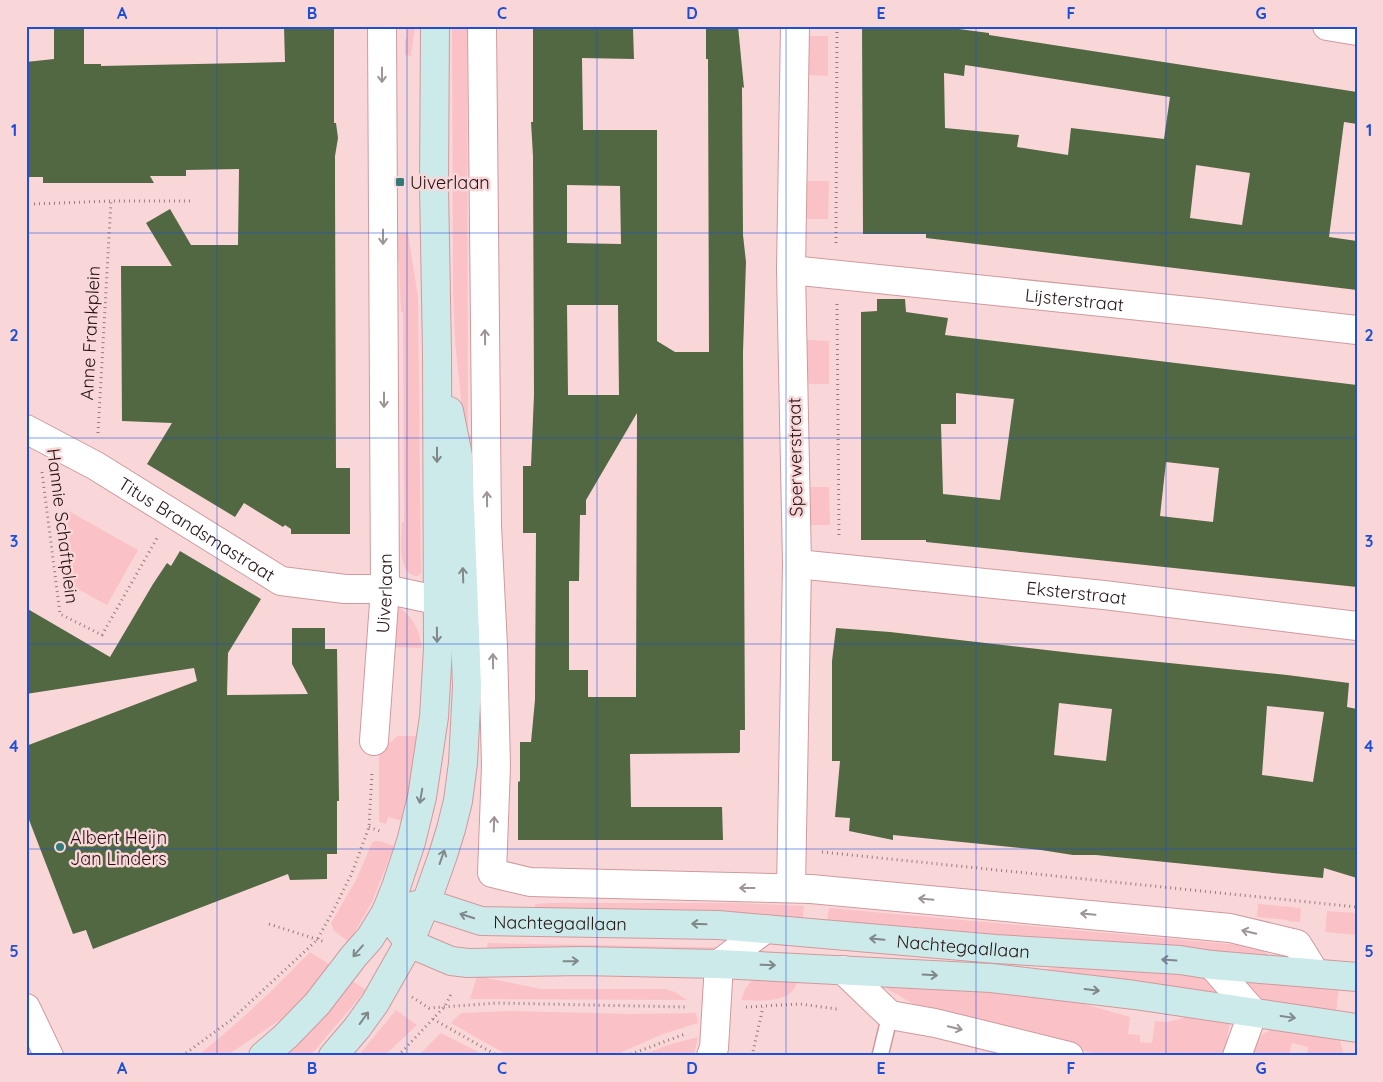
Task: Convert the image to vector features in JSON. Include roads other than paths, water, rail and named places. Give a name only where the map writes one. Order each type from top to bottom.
[{"type":"street","name":"Uiverlaan","points":[[374,741],[385,589],[382,26]]},
{"type":"street","points":[[263,1056],[286,1036],[317,1004],[370,938],[386,912],[411,842],[422,797],[434,717],[438,648],[436,600],[437,353],[434,186],[435,26]]},
{"type":"street","points":[[482,26],[487,526],[496,766],[492,872],[530,882],[724,888],[790,888],[1230,928],[1297,944],[1315,973]]},
{"type":"street","name":"Sperwerstraat","points":[[790,888],[797,564],[791,270],[795,26]]},
{"type":"street","points":[[1327,26],[1357,31]]},
{"type":"street","name":"Lijsterstraat","points":[[791,270],[1357,330]]},
{"type":"street","points":[[333,1056],[357,1028],[389,980],[409,943],[426,904],[451,830],[458,800],[463,763],[467,686],[459,475],[458,456],[437,353]]},
{"type":"street","name":"Titus Brandsmastraat","points":[[32,432],[96,466],[281,581],[345,589],[385,589],[436,600]]},
{"type":"street","name":"Eksterstraat","points":[[797,564],[1104,595],[1357,626]]},
{"type":"street","points":[[458,800],[496,766]]},
{"type":"street","name":"Nachtegaallaan","points":[[386,912],[426,904],[481,921],[640,922],[718,925],[996,949],[1180,960],[1212,965],[1357,977]]},
{"type":"street","points":[[386,912],[409,943]]},
{"type":"street","points":[[711,1056],[714,1048],[719,964],[765,929]]},
{"type":"street","name":"Nachtegaallaan","points":[[409,943],[452,961],[468,963],[590,961],[719,964],[1001,979],[1135,995],[1357,1028]]},
{"type":"street","points":[[1212,965],[1253,1012],[1237,1056]]},
{"type":"street","points":[[843,970],[890,1015],[935,1023],[1069,1056]]},
{"type":"street","points":[[26,1008],[49,1056]]},
{"type":"lane","points":[[880,1056],[890,1015]]},
{"type":"place","name":"Uiverlaan","points":[[400,182]]},
{"type":"place","name":"Albert Heijn Jan Linders","points":[[60,847]]}]
